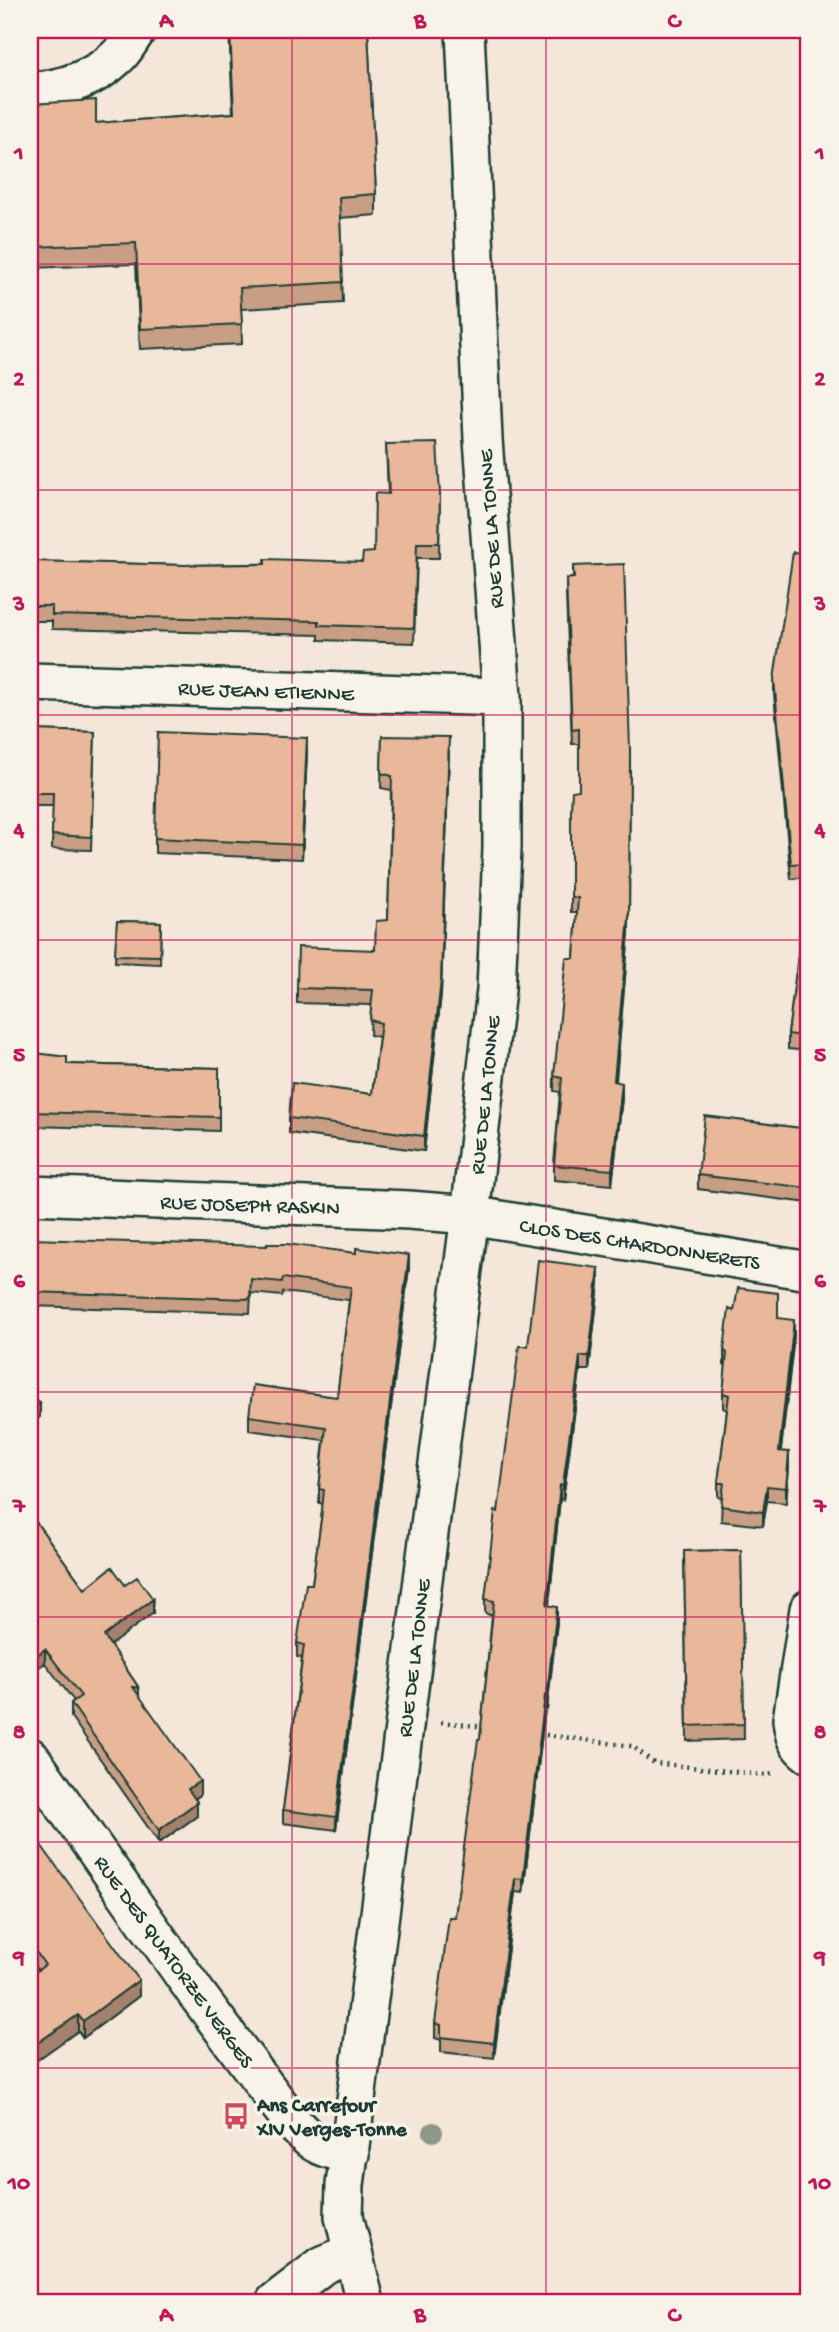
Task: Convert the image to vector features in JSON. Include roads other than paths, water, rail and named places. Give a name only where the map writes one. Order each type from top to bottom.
[{"type":"street","points":[[30,92],[56,90],[88,78],[118,57],[136,30]]},
{"type":"street","name":"RUE DE LA TONNE","points":[[350,2154],[357,2082],[470,1215],[496,990],[502,848],[502,697],[483,439],[465,30]]},
{"type":"street","name":"RUE JEAN ETIENNE","points":[[30,682],[502,697]]},
{"type":"street","name":"RUE JOSEPH RASKIN","points":[[30,1195],[470,1215]]},
{"type":"street","name":"CLOS DES CHARDONNERETS","points":[[470,1215],[809,1271]]},
{"type":"street","points":[[797,1763],[801,1748],[794,1735],[792,1720],[809,1609]]},
{"type":"street","name":"RUE DES QUATORZE VERGES","points":[[30,1757],[42,1801],[196,1993],[305,2138],[325,2150],[350,2154]]},
{"type":"street","points":[[350,2154],[344,2216],[365,2302]]},
{"type":"street","points":[[275,2302],[323,2266],[351,2253]]},
{"type":"place","name":"Ans Carrefour XIV Verges-Tonne","points":[[236,2116]]}]
